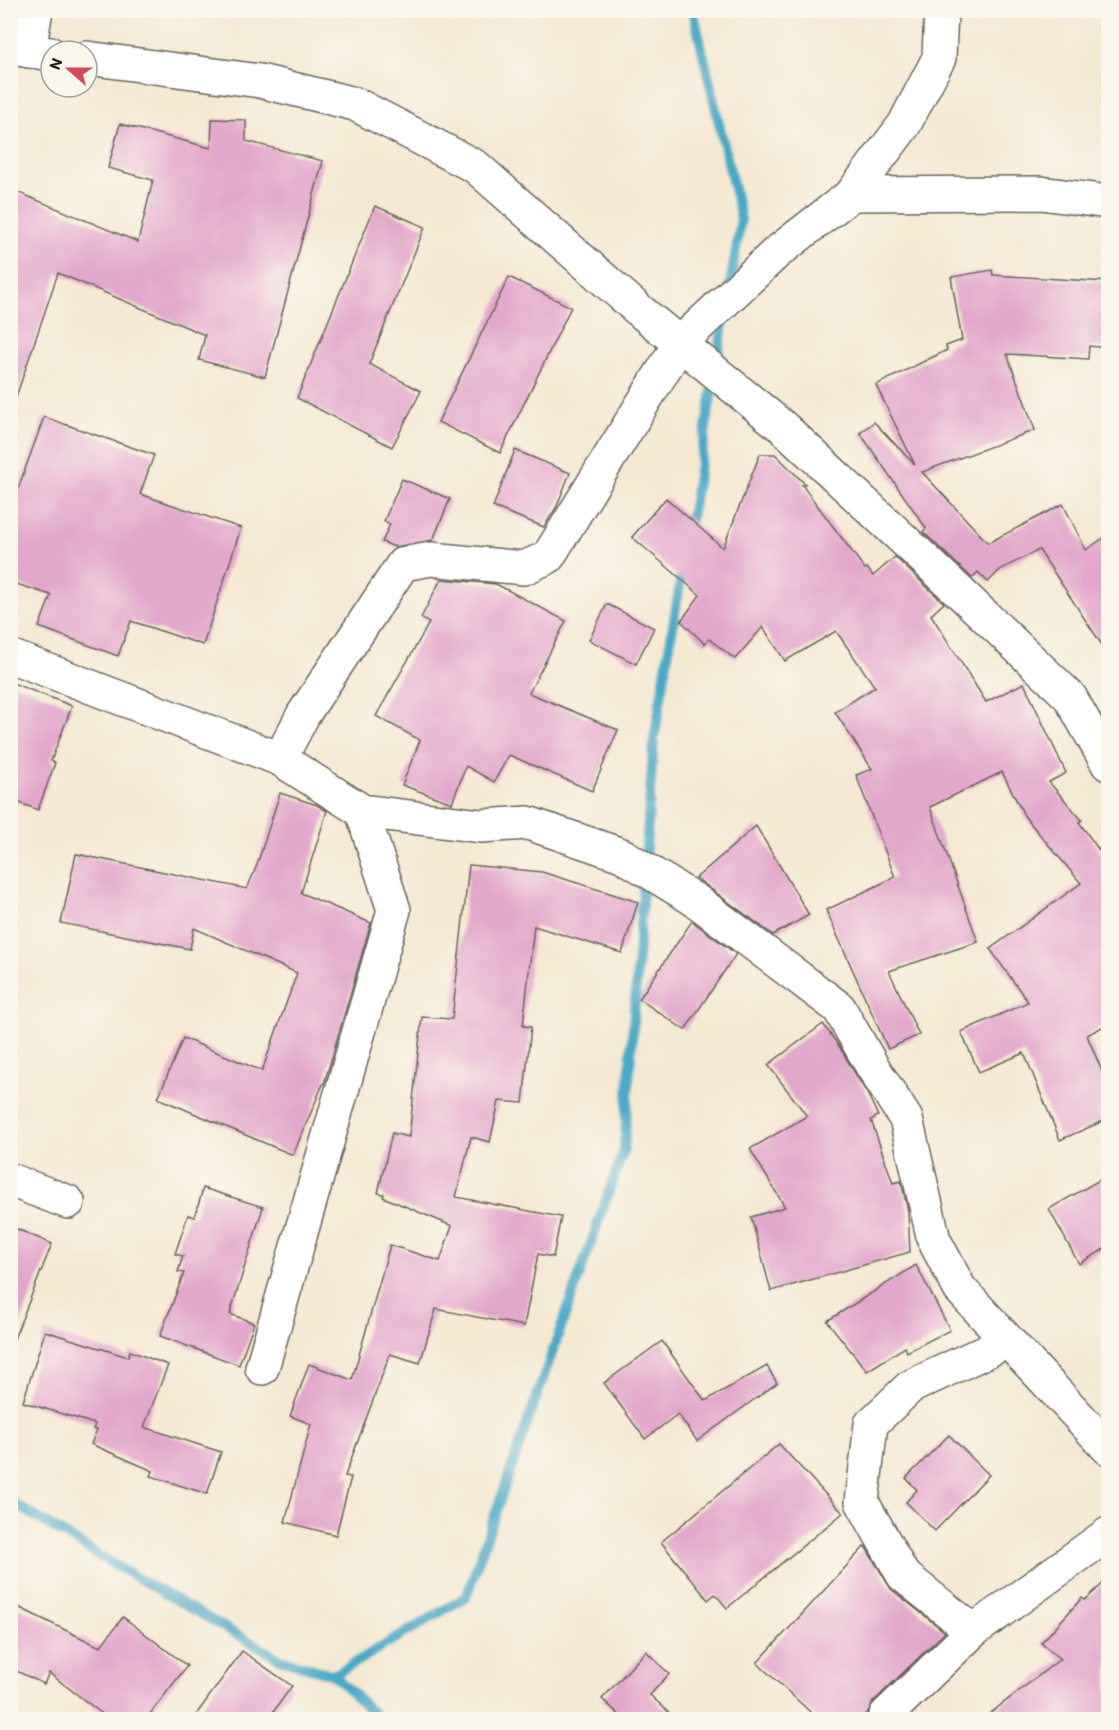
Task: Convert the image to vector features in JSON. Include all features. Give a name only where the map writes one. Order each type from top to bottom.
[{"type":"street","points":[[30,51],[36,10]]},
{"type":"street","points":[[280,759],[303,716],[403,564],[430,559],[524,568],[548,557],[680,343],[776,253],[852,194],[904,125],[939,58],[941,10]]},
{"type":"street","points":[[99,60],[260,81],[355,104],[476,167],[680,343],[784,428],[1070,698],[1108,764]]},
{"type":"street","points":[[852,194],[1041,193],[1108,202]]},
{"type":"street","points":[[10,656],[280,759],[362,811],[481,826],[528,823],[622,855],[695,900],[839,1008],[906,1119],[934,1240],[960,1289],[1108,1448]]},
{"type":"street","points":[[262,1368],[394,910],[362,811]]},
{"type":"street","points":[[10,1180],[68,1202]]},
{"type":"street","points":[[973,1630],[903,1575],[862,1502],[870,1424],[910,1387],[1008,1341]]},
{"type":"street","points":[[886,1719],[886,1715],[973,1630],[1108,1534]]},
{"type":"building","points":[[212,119],[246,120],[246,141],[323,161],[265,377],[199,360],[205,335],[58,273],[16,397],[10,396],[10,189],[138,242],[153,180],[108,168],[120,124],[211,148]]},
{"type":"building","points":[[375,206],[425,227],[369,364],[421,391],[392,447],[297,398]]},
{"type":"building","points":[[992,270],[993,275],[1108,282],[1108,348],[1089,346],[1088,359],[1007,354],[1035,430],[922,472],[988,543],[1063,504],[1086,550],[1108,535],[1108,654],[1039,550],[1001,569],[988,582],[978,572],[972,578],[923,532],[926,528],[860,433],[874,422],[915,465],[876,385],[947,350],[946,346],[962,340],[951,277]]},
{"type":"building","points":[[509,277],[571,307],[500,453],[438,422]]},
{"type":"building","points":[[44,417],[154,455],[140,494],[241,528],[203,645],[131,621],[118,656],[39,627],[51,595],[10,582],[10,511]]},
{"type":"building","points":[[515,450],[570,473],[556,508],[544,527],[493,507]]},
{"type":"building","points":[[760,454],[775,454],[805,484],[802,485],[865,569],[867,568],[873,576],[895,557],[944,603],[931,615],[986,702],[1024,683],[1066,773],[1049,782],[1082,820],[1079,822],[1108,863],[1108,1024],[1087,1035],[1108,1086],[1108,1119],[1060,1140],[1024,1053],[979,1072],[961,1032],[1028,1002],[990,949],[1081,883],[1025,817],[1002,772],[930,807],[978,942],[889,971],[919,1035],[888,1049],[826,910],[895,877],[856,775],[872,769],[835,712],[875,687],[836,631],[785,661],[763,627],[735,659],[709,639],[705,644],[681,621],[700,595],[632,537],[666,498],[723,548]]},
{"type":"building","points":[[402,479],[450,499],[433,540],[395,547],[382,542],[390,524],[384,521]]},
{"type":"building","points":[[441,579],[496,584],[566,621],[529,693],[618,730],[592,791],[509,755],[494,782],[466,766],[452,803],[402,785],[420,740],[376,716],[429,623],[421,618]]},
{"type":"building","points":[[607,604],[654,628],[636,664],[589,640]]},
{"type":"building","points":[[10,682],[72,706],[51,761],[55,763],[38,810],[10,799]]},
{"type":"building","points":[[280,793],[317,805],[327,811],[301,893],[371,923],[324,1084],[293,1155],[158,1098],[183,1038],[262,1071],[297,973],[194,928],[190,949],[61,923],[76,854],[247,889]]},
{"type":"building","points":[[756,826],[809,915],[773,935],[696,878]]},
{"type":"building","points":[[469,865],[542,872],[638,902],[622,953],[534,926],[523,1026],[531,1027],[523,1103],[499,1101],[490,1142],[471,1137],[456,1197],[561,1217],[553,1257],[538,1254],[524,1326],[436,1309],[420,1363],[390,1354],[345,1476],[351,1477],[336,1535],[285,1522],[311,1424],[290,1416],[309,1364],[352,1380],[390,1245],[440,1261],[452,1226],[378,1193],[392,1133],[409,1137],[422,1017],[452,1019]]},
{"type":"building","points":[[692,921],[736,954],[685,1030],[639,999]]},
{"type":"building","points":[[823,1024],[839,1046],[878,1116],[871,1120],[893,1183],[901,1181],[908,1211],[910,1252],[771,1291],[751,1217],[785,1207],[750,1149],[807,1116],[768,1065]]},
{"type":"building","points":[[1108,1175],[1108,1247],[1079,1264],[1049,1209]]},
{"type":"building","points":[[203,1188],[263,1207],[230,1314],[254,1323],[239,1365],[160,1336],[184,1273],[178,1272],[183,1256],[175,1254],[188,1215],[195,1217]]},
{"type":"building","points":[[10,1226],[52,1244],[12,1344],[10,1343]]},
{"type":"building","points":[[916,1265],[950,1330],[907,1352],[905,1347],[867,1371],[827,1321]]},
{"type":"building","points":[[45,1331],[128,1357],[130,1351],[168,1365],[144,1427],[221,1452],[207,1494],[151,1476],[153,1471],[91,1444],[97,1430],[93,1429],[95,1424],[23,1402]]},
{"type":"building","points":[[662,1341],[705,1401],[767,1366],[777,1383],[697,1441],[678,1414],[645,1439],[604,1383]]},
{"type":"building","points":[[949,1435],[989,1475],[935,1531],[906,1502],[917,1490],[906,1478]]},
{"type":"building","points":[[779,1444],[843,1513],[727,1608],[715,1594],[708,1600],[661,1542]]},
{"type":"building","points":[[865,1546],[891,1589],[945,1632],[873,1702],[861,1719],[818,1719],[757,1663]]},
{"type":"building","points":[[1108,1579],[1108,1719],[983,1719],[1060,1659],[1041,1643],[1082,1598],[1085,1600]]},
{"type":"building","points":[[10,1603],[100,1647],[123,1617],[187,1666],[146,1719],[109,1719],[49,1673],[44,1684],[10,1668]]},
{"type":"building","points":[[242,1651],[292,1686],[268,1719],[193,1719]]},
{"type":"building","points":[[646,1651],[669,1674],[650,1695],[676,1719],[624,1719],[602,1699]]},
{"type":"waterway","points":[[693,10],[741,219],[730,286]]},
{"type":"waterway","points":[[689,531],[725,313]]},
{"type":"waterway","points":[[380,1720],[334,1675],[466,1597],[624,1149],[654,740],[683,565]]},
{"type":"waterway","points":[[10,1501],[106,1560],[280,1659],[334,1675]]}]
